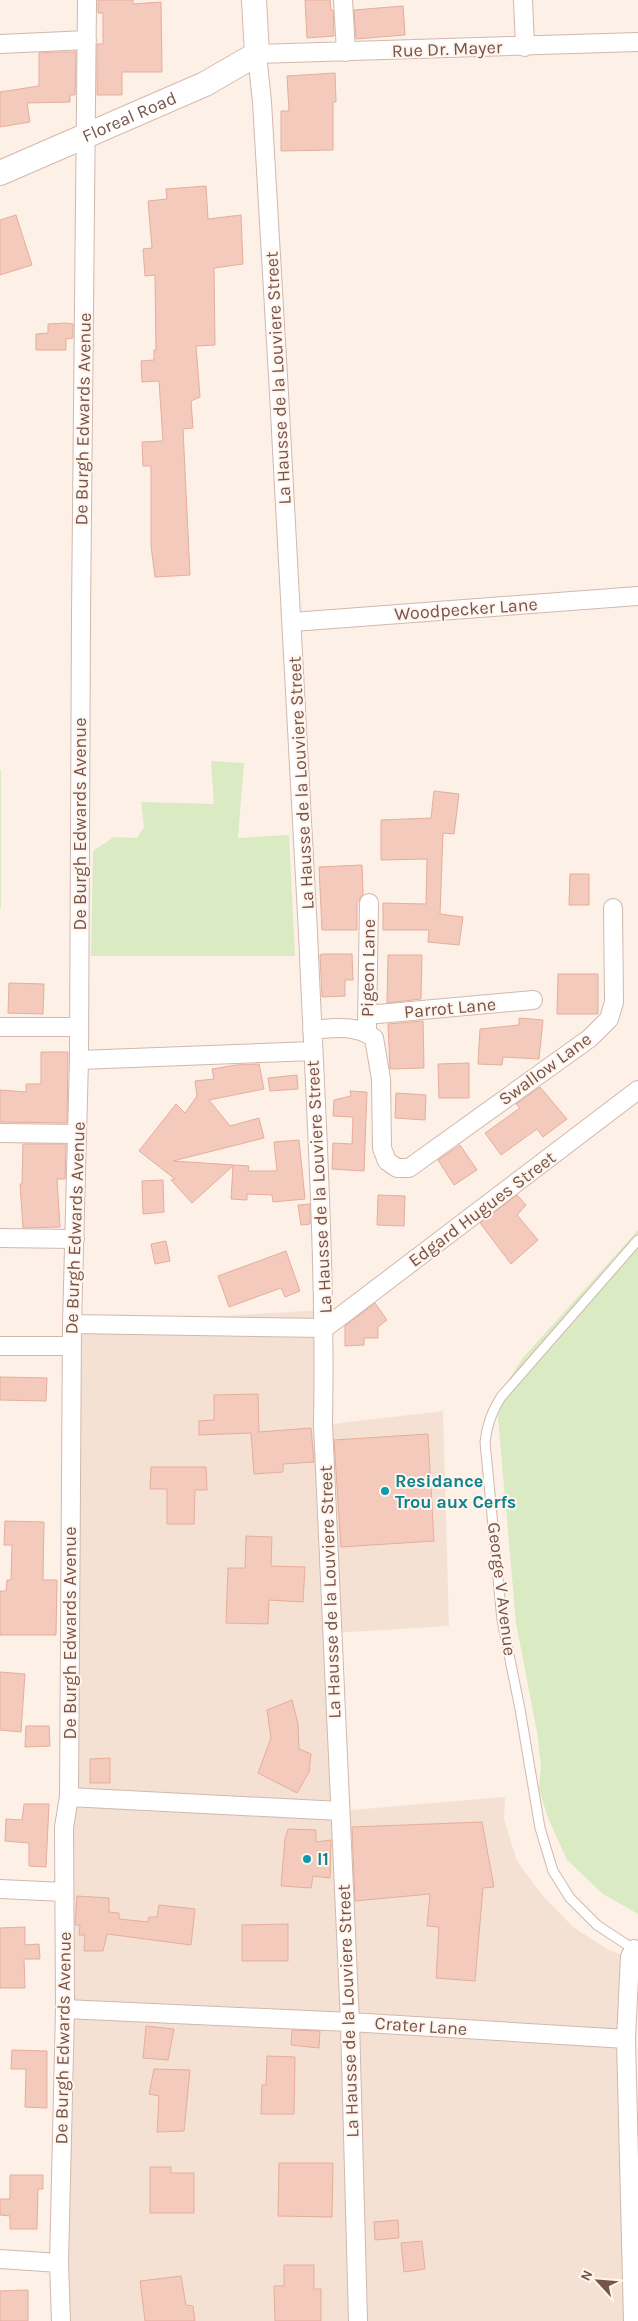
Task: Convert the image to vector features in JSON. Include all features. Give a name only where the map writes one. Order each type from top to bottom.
[{"type":"main road","points":[[254,0],[257,54]]},
{"type":"main road","name":"Floreal Road","points":[[0,173],[205,84],[257,54]]},
{"type":"street","name":"De Burgh Edwards Avenue","points":[[62,2321],[59,2262],[65,2009],[64,1827],[69,1797],[71,1346],[79,1060],[87,0]]},
{"type":"street","points":[[343,0],[346,52]]},
{"type":"street","points":[[524,0],[525,47]]},
{"type":"street","points":[[0,44],[87,40]]},
{"type":"street","name":"Rue Dr. Mayer","points":[[257,54],[638,42]]},
{"type":"street","name":"La Hausse de la Louviere Street","points":[[257,54],[262,102],[293,622],[313,1051],[325,1328],[324,1425],[350,2022],[358,2321]]},
{"type":"street","name":"Woodpecker Lane","points":[[293,622],[638,596]]},
{"type":"street","name":"Pigeon Lane","points":[[368,903],[367,1015],[381,1079],[382,1148],[387,1160]]},
{"type":"street","name":"Swallow Lane","points":[[387,1160],[397,1168],[409,1168],[590,1038],[609,1019],[614,1002],[613,908]]},
{"type":"street","name":"Parrot Lane","points":[[367,1015],[532,1000]]},
{"type":"street","points":[[0,1026],[79,1027]]},
{"type":"street","points":[[312,1030],[342,1027],[363,1030],[370,1035]]},
{"type":"street","points":[[79,1060],[313,1051]]},
{"type":"street","name":"Edgard Hugues Street","points":[[325,1328],[638,1090]]},
{"type":"street","points":[[0,1132],[77,1134]]},
{"type":"street","points":[[0,1238],[74,1239]]},
{"type":"street","points":[[72,1324],[325,1328]]},
{"type":"street","points":[[0,1346],[71,1346]]},
{"type":"street","points":[[69,1797],[340,1811]]},
{"type":"street","points":[[0,1889],[64,1892]]},
{"type":"street","points":[[633,2321],[626,2039],[630,1958],[636,1950]]},
{"type":"street","name":"Crater Lane","points":[[65,2009],[350,2022],[626,2039]]},
{"type":"street","points":[[0,2259],[59,2262]]},
{"type":"lane","name":"George V Avenue","points":[[636,1950],[597,1924],[570,1898],[552,1871],[540,1828],[520,1709],[502,1620],[486,1427],[500,1397],[638,1240]]},
{"type":"shaded area","points":[[322,1310],[324,1425],[443,1411],[449,1626],[332,1633],[340,1811],[505,1797],[504,1819],[517,1861],[541,1894],[573,1927],[609,1950],[630,1957],[633,2321],[54,2321],[72,1325]]},
{"type":"green space","points":[[211,761],[244,763],[238,838],[289,835],[295,956],[91,956],[93,851],[114,837],[137,838],[144,827],[141,802],[214,804]]},
{"type":"green space","points":[[1,770],[1,908],[0,908]]},
{"type":"green space","points":[[638,1230],[638,1914],[603,1894],[567,1860],[548,1818],[539,1789],[541,1766],[537,1732],[516,1623],[497,1406],[499,1395],[522,1359]]},
{"type":"building","points":[[98,0],[133,0],[133,4],[161,2],[162,72],[122,72],[122,95],[97,95],[97,44],[103,44],[103,13],[98,13]]},
{"type":"building","points":[[305,0],[330,0],[331,10],[333,10],[334,36],[307,38]]},
{"type":"building","points":[[403,6],[405,35],[356,39],[354,10]]},
{"type":"building","points":[[76,52],[75,95],[70,95],[70,102],[27,103],[30,122],[0,127],[0,92],[39,86],[39,53]]},
{"type":"building","points":[[335,73],[336,102],[333,102],[333,150],[281,151],[281,111],[289,111],[287,76]]},
{"type":"building","points":[[206,186],[208,219],[241,215],[243,264],[214,268],[215,345],[196,346],[200,397],[191,401],[193,428],[183,429],[190,575],[155,577],[151,546],[151,466],[143,466],[142,442],[163,441],[159,381],[142,382],[141,361],[154,360],[154,350],[156,350],[155,275],[145,276],[143,249],[152,248],[148,201],[167,199],[166,189]]},
{"type":"building","points":[[16,215],[32,265],[0,275],[0,220]]},
{"type":"building","points":[[48,324],[73,324],[73,338],[66,339],[66,350],[36,350],[36,334],[48,333]]},
{"type":"building","points":[[434,791],[459,794],[454,834],[443,833],[440,914],[463,917],[459,945],[428,942],[429,930],[383,930],[383,903],[426,904],[427,859],[381,860],[381,820],[431,818]]},
{"type":"building","points":[[362,865],[363,894],[357,903],[357,930],[322,930],[319,867]]},
{"type":"building","points":[[570,874],[589,874],[589,905],[569,905]]},
{"type":"building","points":[[352,954],[353,980],[345,980],[345,996],[322,997],[320,955]]},
{"type":"building","points":[[388,955],[422,955],[421,999],[387,1003]]},
{"type":"building","points":[[558,974],[598,974],[598,1014],[557,1014]]},
{"type":"building","points":[[9,983],[44,984],[43,1014],[8,1013]]},
{"type":"building","points":[[519,1018],[543,1020],[539,1059],[503,1057],[502,1065],[478,1064],[480,1029],[519,1025]]},
{"type":"building","points":[[423,1021],[424,1068],[390,1069],[388,1024]]},
{"type":"building","points":[[41,1052],[68,1052],[67,1123],[0,1122],[0,1090],[26,1092],[26,1084],[41,1084]]},
{"type":"building","points":[[469,1063],[469,1098],[439,1098],[438,1064]]},
{"type":"building","points":[[259,1064],[264,1089],[209,1100],[230,1126],[259,1118],[264,1138],[173,1161],[249,1166],[248,1171],[277,1171],[274,1142],[299,1140],[305,1199],[273,1202],[272,1195],[247,1194],[247,1200],[231,1199],[233,1166],[192,1203],[171,1180],[175,1179],[139,1151],[176,1104],[185,1113],[197,1096],[195,1081],[214,1079],[212,1069]]},
{"type":"building","points":[[297,1075],[298,1089],[270,1091],[268,1078]]},
{"type":"building","points":[[540,1087],[567,1119],[543,1137],[537,1129],[501,1155],[485,1133],[520,1108],[516,1104]]},
{"type":"building","points":[[350,1091],[367,1092],[364,1171],[332,1169],[333,1143],[352,1144],[353,1117],[333,1116],[334,1100],[351,1096]]},
{"type":"building","points":[[396,1093],[426,1095],[425,1120],[395,1118]]},
{"type":"building","points":[[23,1144],[66,1144],[65,1179],[57,1179],[60,1227],[23,1228],[20,1184],[22,1184]]},
{"type":"building","points":[[460,1145],[477,1170],[454,1185],[438,1160]]},
{"type":"building","points":[[163,1180],[164,1212],[143,1214],[142,1181]]},
{"type":"building","points":[[378,1195],[405,1196],[404,1226],[377,1225]]},
{"type":"building","points":[[517,1195],[526,1205],[517,1215],[538,1240],[511,1264],[480,1223]]},
{"type":"building","points":[[310,1204],[310,1224],[301,1225],[298,1205]]},
{"type":"building","points":[[166,1241],[170,1261],[155,1264],[151,1244]]},
{"type":"building","points":[[286,1251],[300,1291],[285,1297],[281,1288],[229,1307],[218,1276]]},
{"type":"building","points":[[375,1303],[387,1320],[378,1327],[378,1338],[364,1338],[364,1345],[345,1346],[345,1326]]},
{"type":"building","points":[[0,1377],[47,1378],[46,1401],[0,1400]]},
{"type":"building","points":[[258,1394],[259,1432],[311,1428],[314,1462],[283,1464],[283,1472],[254,1474],[251,1433],[199,1435],[199,1421],[214,1420],[214,1395]]},
{"type":"building","name":"Residance Trou aux Cerfs","points":[[428,1434],[434,1541],[341,1547],[334,1440]]},
{"type":"building","points":[[151,1467],[206,1467],[207,1490],[195,1490],[194,1524],[167,1524],[167,1489],[150,1489]]},
{"type":"building","points":[[5,1521],[44,1522],[43,1580],[57,1580],[56,1635],[0,1635],[0,1591],[6,1591],[7,1580],[11,1580],[12,1545],[4,1545]]},
{"type":"building","points":[[246,1536],[272,1537],[271,1566],[305,1567],[303,1602],[269,1600],[268,1624],[226,1623],[228,1568],[245,1568]]},
{"type":"building","points":[[0,1672],[25,1674],[21,1732],[0,1730]]},
{"type":"building","points":[[292,1700],[298,1724],[299,1749],[311,1754],[309,1772],[297,1793],[258,1773],[271,1738],[267,1710]]},
{"type":"building","points":[[26,1726],[49,1726],[50,1746],[25,1747]]},
{"type":"building","points":[[110,1758],[110,1783],[90,1783],[90,1759]]},
{"type":"building","points":[[24,1804],[49,1804],[46,1867],[29,1866],[29,1843],[5,1841],[6,1819],[22,1820]]},
{"type":"building","points":[[482,1822],[494,1887],[483,1888],[475,1981],[436,1978],[439,1927],[427,1926],[430,1894],[355,1901],[352,1827]]},
{"type":"building","name":"l1","points":[[288,1829],[316,1830],[316,1842],[331,1840],[330,1878],[313,1876],[311,1888],[281,1886],[285,1839]]},
{"type":"building","points":[[77,1896],[109,1898],[109,1912],[119,1913],[119,1919],[148,1922],[149,1917],[157,1917],[159,1905],[195,1909],[191,1945],[107,1934],[103,1951],[84,1951],[85,1935],[79,1935],[80,1925],[75,1925]]},
{"type":"building","points":[[288,1924],[288,1961],[242,1961],[242,1925]]},
{"type":"building","points":[[25,1927],[25,1945],[39,1944],[40,1959],[24,1959],[25,1988],[0,1988],[0,1928]]},
{"type":"building","points":[[146,2026],[174,2029],[168,2060],[143,2058]]},
{"type":"building","points":[[292,2030],[320,2031],[319,2048],[291,2045]]},
{"type":"building","points":[[12,2050],[47,2051],[47,2108],[25,2107],[26,2069],[11,2069]]},
{"type":"building","points":[[267,2056],[295,2057],[294,2114],[261,2114],[262,2085],[266,2085]]},
{"type":"building","points":[[154,2069],[190,2070],[184,2131],[157,2132],[159,2096],[149,2094]]},
{"type":"building","points":[[279,2163],[333,2163],[332,2217],[278,2216]]},
{"type":"building","points":[[150,2167],[171,2167],[171,2173],[194,2173],[194,2213],[150,2213]]},
{"type":"building","points":[[10,2175],[43,2175],[43,2189],[38,2189],[37,2229],[10,2229],[10,2216],[0,2215],[0,2199],[10,2199]]},
{"type":"building","points":[[398,2220],[399,2238],[375,2240],[374,2222]]},
{"type":"building","points":[[422,2241],[425,2269],[404,2272],[401,2243]]},
{"type":"building","points":[[284,2265],[314,2265],[314,2289],[321,2289],[321,2321],[275,2321],[274,2286],[284,2286]]},
{"type":"building","points":[[181,2276],[186,2305],[193,2306],[195,2321],[145,2321],[140,2281]]},
{"type":"building","points":[[28,2290],[28,2321],[0,2321],[0,2291]]},
{"type":"place","name":"Residance Trou aux Cerfs","points":[[385,1491]]},
{"type":"place","name":"l1","points":[[307,1859]]}]
